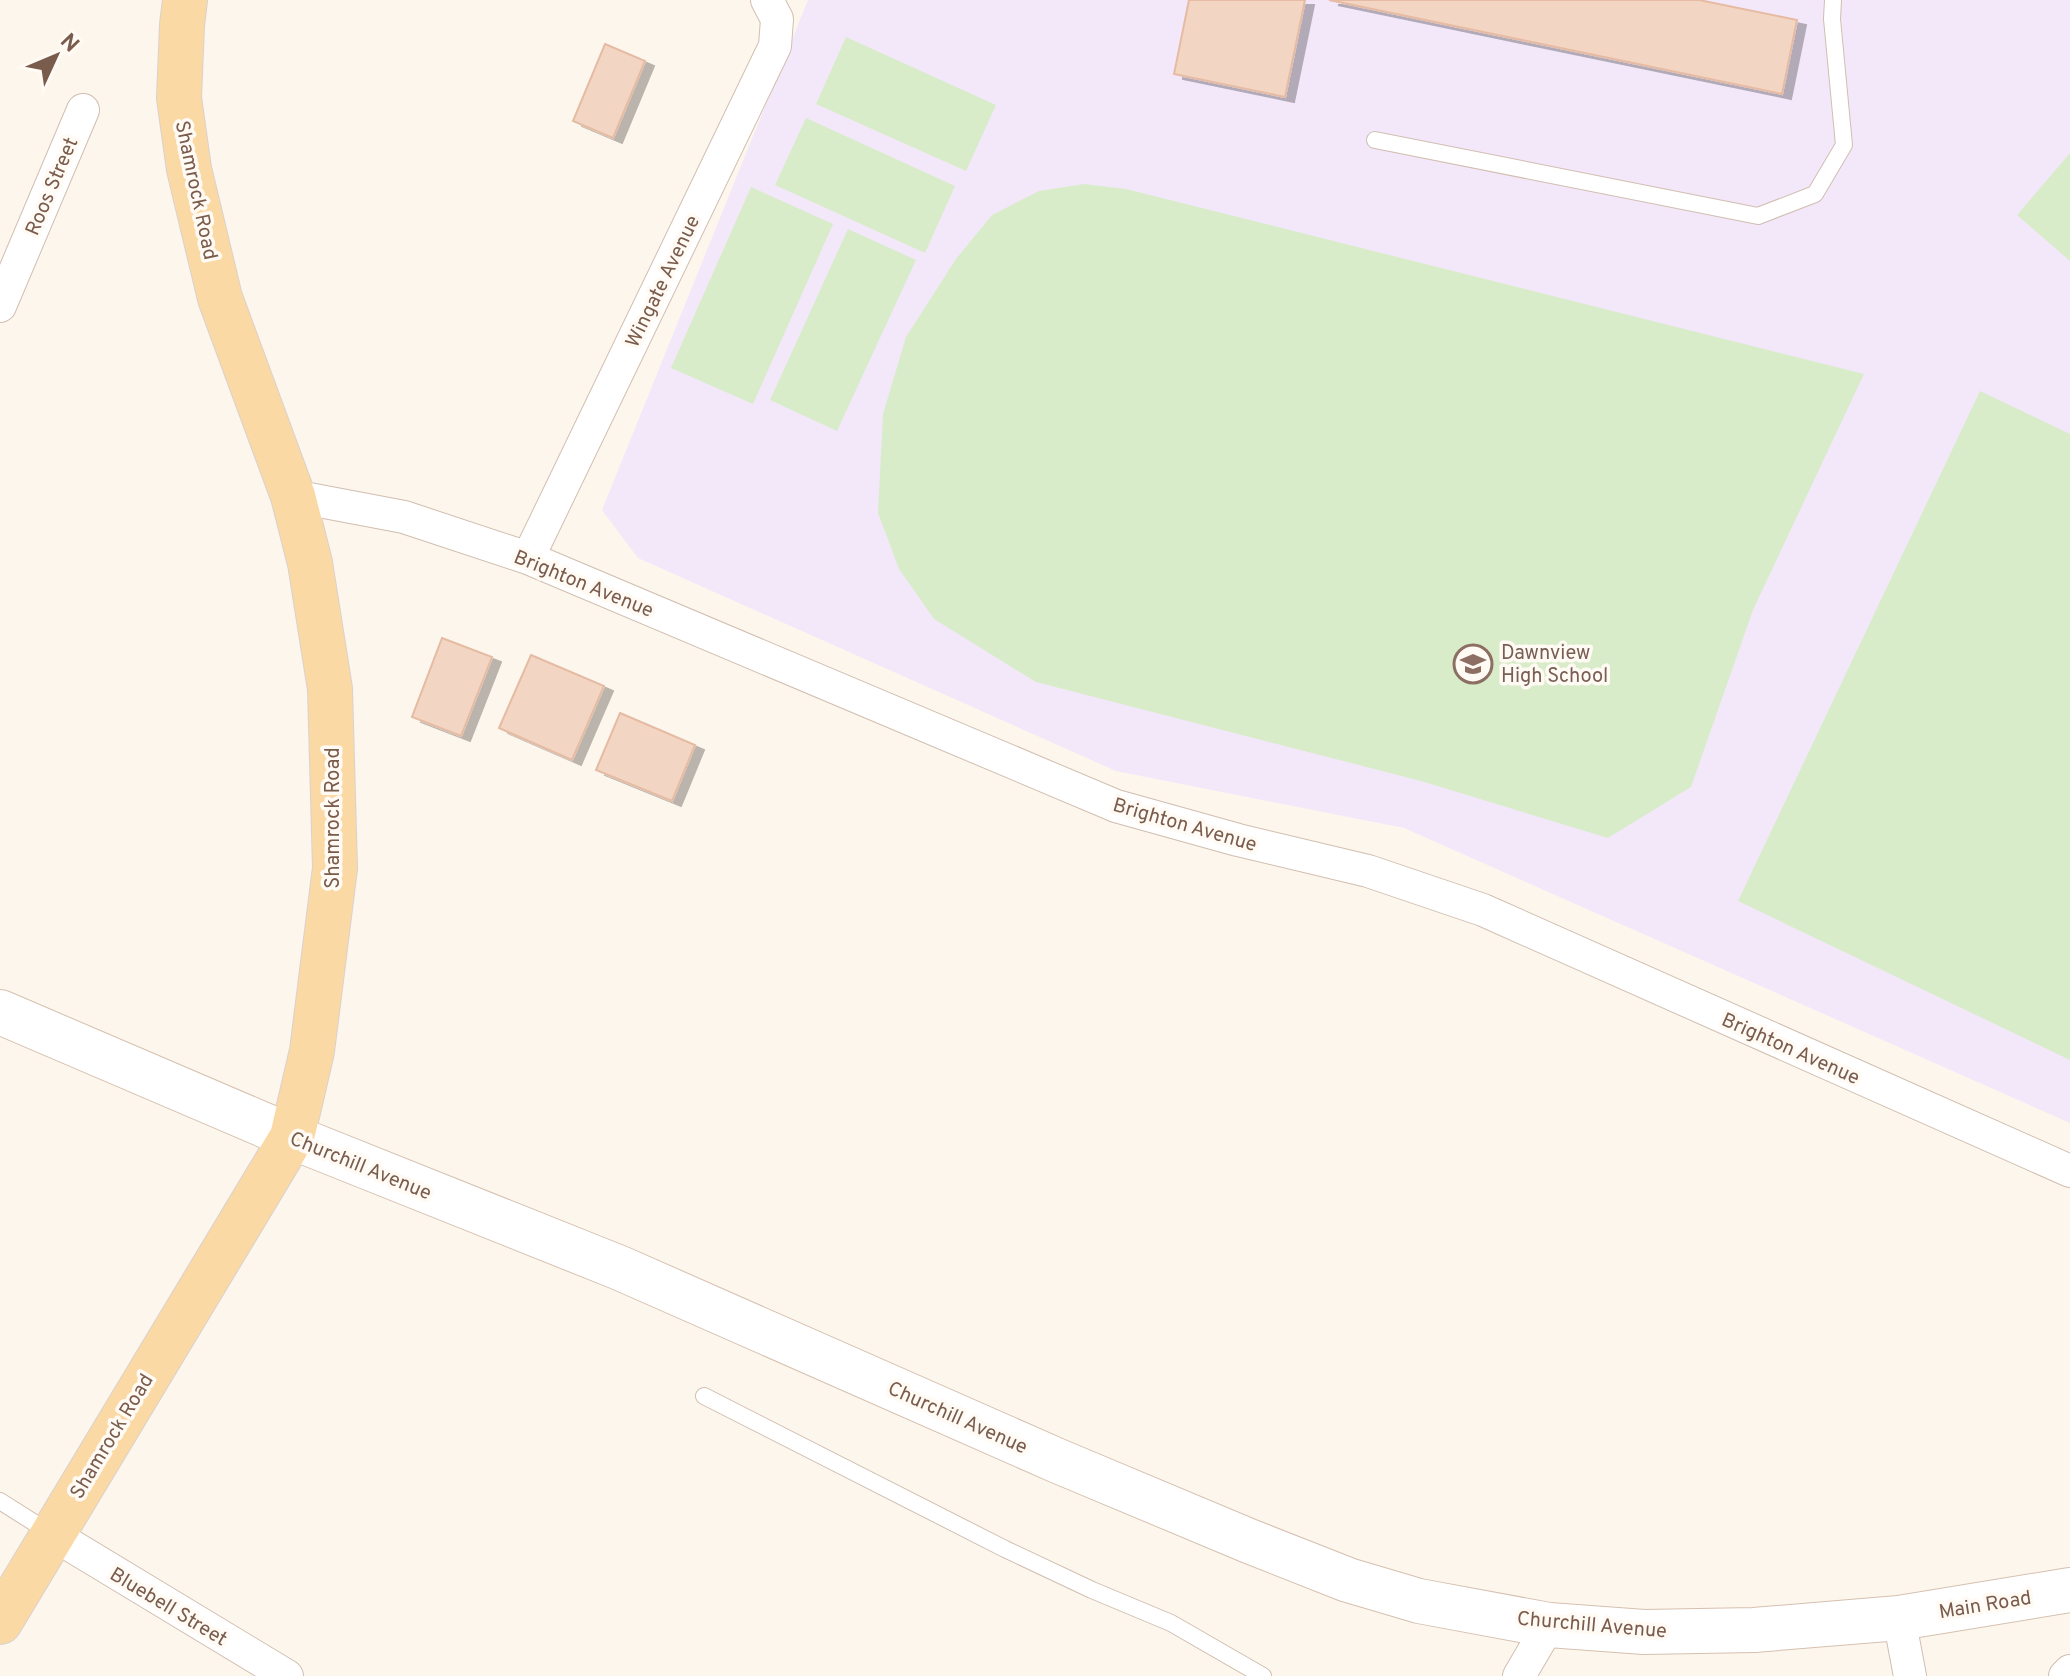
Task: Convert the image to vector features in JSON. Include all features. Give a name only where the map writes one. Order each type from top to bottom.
[{"type":"main road","name":"Shamrock Road","points":[[0,1622],[292,1137],[312,1051],[335,868],[330,689],[310,563],[293,496],[220,298],[189,169],[179,98],[185,0]]},
{"type":"street","name":"Wingate Avenue","points":[[528,558],[775,46],[777,19],[767,0]]},
{"type":"street","name":"Roos Street","points":[[0,306],[83,110]]},
{"type":"street","name":"Brighton Avenue","points":[[293,496],[404,517],[528,558],[1116,806],[1238,840],[1368,871],[1483,910],[2070,1171]]},
{"type":"street","name":"Churchill Avenue","points":[[0,1012],[292,1137],[620,1268],[1058,1461],[1348,1580],[1419,1601],[1549,1625],[1644,1632],[1754,1630],[1899,1618]]},
{"type":"street","name":"Bluebell Street","points":[[52,1534],[287,1676]]},
{"type":"street","name":"Main Road","points":[[1899,1618],[2070,1590]]},
{"type":"street","points":[[1899,1618],[1910,1676]]},
{"type":"street","points":[[1519,1676],[1549,1625]]},
{"type":"street","points":[[2065,1676],[2070,1671]]},
{"type":"lane","points":[[1375,140],[1758,216],[1815,194],[1844,145],[1832,19],[1833,0]]},
{"type":"lane","points":[[704,1396],[1005,1549],[1171,1623],[1263,1676]]},
{"type":"lane","points":[[0,1501],[52,1534]]},
{"type":"shaded area","name":"Dawnview High School","points":[[808,0],[2070,0],[2070,1123],[1404,828],[1116,771],[638,558],[602,510]]},
{"type":"green space","points":[[846,37],[996,105],[966,171],[816,104]]},
{"type":"green space","points":[[806,118],[955,186],[925,253],[775,185]]},
{"type":"green space","points":[[2070,153],[2070,261],[2017,215]]},
{"type":"green space","points":[[1084,184],[1126,189],[1864,374],[1753,610],[1691,787],[1608,838],[1421,781],[1036,682],[934,619],[899,569],[878,513],[883,414],[906,337],[956,259],[992,215],[1039,191]]},
{"type":"green space","points":[[751,187],[833,224],[753,404],[671,368]]},
{"type":"green space","points":[[848,229],[916,260],[837,431],[770,400]]},
{"type":"green space","points":[[1980,391],[2070,434],[2070,1060],[1738,901]]},
{"type":"building","points":[[1189,0],[1305,0],[1285,97],[1174,74]]},
{"type":"building","points":[[1329,0],[1699,0],[1797,20],[1782,94]]},
{"type":"building","points":[[605,44],[645,61],[613,138],[573,121]]},
{"type":"building","points":[[442,638],[492,657],[461,736],[412,717]]},
{"type":"building","points":[[531,655],[604,686],[572,760],[499,728]]},
{"type":"building","points":[[620,713],[695,745],[672,801],[596,770]]},
{"type":"place","name":"Dawnview High School","points":[[1473,664]]}]
